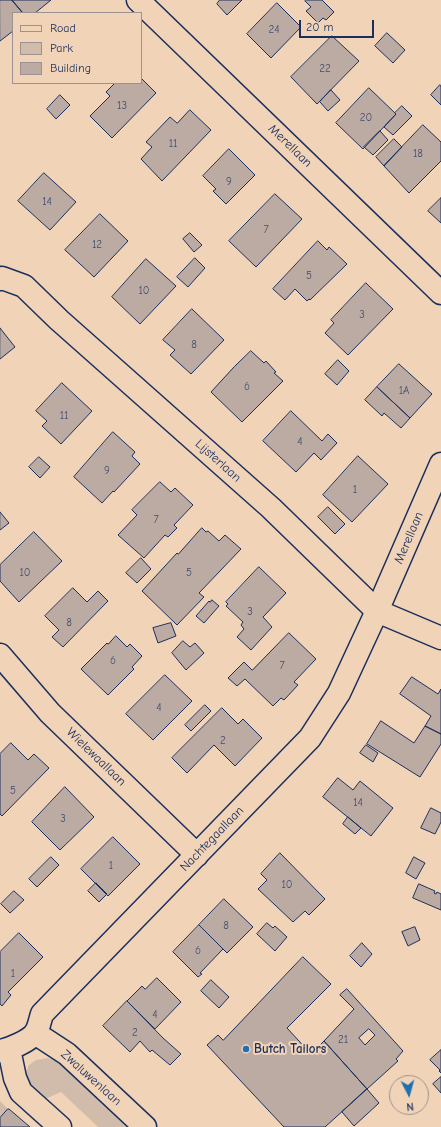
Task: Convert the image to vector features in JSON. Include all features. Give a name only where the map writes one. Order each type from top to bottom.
[{"type":"street","name":"Merellaan","points":[[138,0],[441,293]]},
{"type":"street","name":"Lijsterlaan","points":[[0,279],[2,278],[24,286],[59,320],[271,508],[378,611],[441,638]]},
{"type":"street","name":"Merellaan","points":[[378,611],[441,464]]},
{"type":"street","name":"Nachtegaallaan","points":[[16,1045],[42,1014],[310,738],[339,693],[378,611]]},
{"type":"street","name":"Wielewaallaan","points":[[0,655],[50,713],[197,855]]},
{"type":"street","points":[[16,1045],[15,1078],[21,1092],[60,1127]]},
{"type":"street","name":"Zwaluwenlaan","points":[[16,1045],[68,1054],[145,1127]]},
{"type":"green space","points":[[48,1058],[60,1062],[129,1127],[98,1127],[61,1092],[43,1100],[27,1082],[26,1072],[29,1065],[36,1060]]},
{"type":"green space","points":[[0,1101],[8,1109],[0,1118]]},
{"type":"building","points":[[0,0],[12,0],[22,12],[12,12],[12,32],[0,41]]},
{"type":"building","points":[[12,0],[51,0],[36,12],[22,12]]},
{"type":"building","points":[[220,0],[242,0],[227,15],[217,4]]},
{"type":"building","points":[[322,0],[334,12],[326,20],[323,18],[318,23],[306,11],[311,7],[305,1]]},
{"type":"building","points":[[277,3],[301,27],[271,58],[247,34]]},
{"type":"building","points":[[387,33],[405,50],[393,63],[375,46]]},
{"type":"building","points":[[332,36],[359,61],[317,104],[291,77]]},
{"type":"building","points":[[142,79],[156,93],[112,138],[90,116],[110,96],[106,92],[114,84],[142,84]]},
{"type":"building","points":[[440,85],[441,87],[441,105],[431,95]]},
{"type":"building","points":[[369,88],[396,114],[363,149],[336,123]]},
{"type":"building","points":[[331,90],[340,100],[328,111],[320,102]]},
{"type":"building","points":[[60,95],[70,105],[56,119],[47,109]]},
{"type":"building","points":[[402,106],[412,116],[393,135],[384,127]]},
{"type":"building","points":[[190,110],[211,130],[162,181],[141,159],[152,147],[146,142],[170,117],[177,123]]},
{"type":"building","points":[[423,125],[441,142],[441,161],[409,193],[384,166]]},
{"type":"building","points":[[380,131],[388,140],[373,155],[364,147]]},
{"type":"building","points":[[394,139],[402,147],[384,166],[376,157]]},
{"type":"building","points":[[229,149],[255,175],[226,204],[213,191],[216,189],[203,176]]},
{"type":"building","points":[[44,173],[76,202],[50,230],[18,201]]},
{"type":"building","points":[[275,194],[302,219],[256,267],[229,241]]},
{"type":"building","points":[[441,198],[441,223],[428,211]]},
{"type":"building","points":[[100,214],[128,241],[94,277],[65,250]]},
{"type":"building","points":[[190,233],[202,245],[194,252],[183,239]]},
{"type":"building","points":[[318,241],[327,250],[329,247],[347,264],[310,300],[309,299],[307,301],[295,289],[285,300],[273,289]]},
{"type":"building","points":[[195,258],[205,268],[188,287],[177,277]]},
{"type":"building","points":[[146,259],[176,286],[140,324],[112,297]]},
{"type":"building","points":[[366,283],[393,309],[348,355],[325,333],[334,323],[331,320]]},
{"type":"building","points":[[192,309],[224,340],[191,374],[170,355],[175,350],[163,340]]},
{"type":"building","points":[[0,328],[15,347],[0,359]]},
{"type":"building","points":[[251,351],[264,363],[266,361],[276,372],[274,373],[283,381],[242,422],[211,392]]},
{"type":"building","points":[[338,360],[349,371],[337,385],[325,374]]},
{"type":"building","points":[[399,364],[432,394],[410,418],[377,387]]},
{"type":"building","points":[[62,383],[92,411],[61,444],[42,426],[47,421],[36,411]]},
{"type":"building","points":[[377,387],[410,418],[401,428],[384,413],[382,416],[365,400]]},
{"type":"building","points":[[291,411],[322,441],[328,434],[337,443],[321,460],[314,453],[296,472],[263,441]]},
{"type":"building","points":[[113,432],[135,452],[132,456],[140,464],[102,503],[74,477]]},
{"type":"building","points":[[358,456],[388,484],[352,522],[323,495]]},
{"type":"building","points":[[39,457],[50,467],[40,478],[29,467]]},
{"type":"building","points":[[160,482],[171,492],[175,488],[193,505],[174,525],[177,528],[168,537],[165,535],[144,558],[118,535],[137,515],[132,510]]},
{"type":"building","points":[[328,507],[345,524],[335,534],[318,517]]},
{"type":"building","points":[[0,512],[9,523],[0,530]]},
{"type":"building","points":[[202,528],[206,532],[208,531],[219,541],[225,535],[241,549],[199,593],[204,597],[177,625],[142,591]]},
{"type":"building","points":[[34,532],[62,561],[19,602],[0,581],[0,565]]},
{"type":"building","points":[[141,558],[151,569],[137,583],[126,573]]},
{"type":"building","points":[[259,567],[286,593],[263,617],[272,627],[251,650],[237,637],[244,629],[241,625],[243,622],[226,606],[228,604],[226,602]]},
{"type":"building","points":[[73,588],[87,602],[98,591],[108,601],[63,647],[52,637],[59,630],[45,616]]},
{"type":"building","points":[[212,600],[219,606],[204,623],[196,616],[209,601],[210,602]]},
{"type":"building","points":[[171,623],[176,636],[158,643],[153,628]]},
{"type":"building","points":[[289,633],[316,659],[294,682],[298,685],[284,700],[281,698],[273,706],[245,679],[237,686],[228,678],[244,662],[252,670]]},
{"type":"building","points":[[116,636],[127,647],[130,644],[142,656],[132,667],[134,669],[108,695],[81,669]]},
{"type":"building","points":[[183,641],[190,647],[195,643],[204,653],[186,670],[172,653]]},
{"type":"building","points":[[165,675],[192,701],[153,740],[126,714]]},
{"type":"building","points":[[412,677],[438,694],[441,689],[441,734],[425,726],[431,716],[400,694]]},
{"type":"building","points":[[205,705],[211,711],[191,731],[185,725]]},
{"type":"building","points":[[222,708],[238,724],[243,719],[262,738],[235,766],[214,745],[187,773],[172,758]]},
{"type":"building","points":[[381,721],[414,743],[425,726],[441,734],[441,744],[420,777],[367,744]]},
{"type":"building","points":[[11,743],[28,760],[34,754],[49,768],[2,816],[0,814],[0,754]]},
{"type":"building","points":[[366,745],[378,753],[373,762],[360,753]]},
{"type":"building","points":[[338,778],[353,790],[360,781],[393,808],[371,836],[323,797]]},
{"type":"building","points":[[65,787],[94,817],[60,850],[32,822]]},
{"type":"building","points":[[431,808],[441,813],[441,822],[435,834],[421,828]]},
{"type":"building","points":[[348,817],[361,828],[355,834],[343,824]]},
{"type":"building","points":[[113,837],[140,864],[108,896],[81,869]]},
{"type":"building","points":[[280,853],[325,899],[309,915],[305,911],[293,922],[258,889],[267,880],[261,874]]},
{"type":"building","points":[[51,857],[59,865],[37,887],[29,879]]},
{"type":"building","points":[[414,857],[425,863],[416,879],[406,873]]},
{"type":"building","points":[[96,883],[107,894],[99,902],[88,891]]},
{"type":"building","points":[[419,884],[435,891],[434,893],[436,894],[437,892],[441,894],[441,910],[413,898]]},
{"type":"building","points":[[14,891],[24,900],[10,913],[1,904]]},
{"type":"building","points":[[224,899],[253,927],[227,953],[199,925]]},
{"type":"building","points":[[267,923],[273,928],[275,926],[287,937],[275,951],[257,934]]},
{"type":"building","points":[[199,925],[223,949],[198,977],[173,952]]},
{"type":"building","points":[[415,927],[420,940],[408,946],[402,932]]},
{"type":"building","points":[[19,933],[43,957],[8,992],[11,995],[2,1006],[0,1004],[0,952]]},
{"type":"building","points":[[362,943],[372,954],[361,967],[350,956]]},
{"type":"building","points":[[303,957],[331,984],[287,1028],[311,1054],[324,1041],[367,1089],[325,1127],[284,1127],[207,1045],[218,1035],[223,1040]]},
{"type":"building","points":[[157,978],[181,1002],[155,1029],[127,1001],[142,986],[145,989]]},
{"type":"building","points":[[211,980],[229,997],[219,1008],[201,991]]},
{"type":"building","points":[[347,989],[403,1051],[396,1059],[398,1061],[367,1089],[324,1041],[354,1009],[340,995]],"holes":[[[369,1029],[375,1035],[365,1045],[359,1038]]]},
{"type":"building","points":[[127,1001],[181,1054],[170,1065],[152,1050],[150,1052],[140,1041],[130,1052],[103,1026]]},
{"type":"building","points":[[441,1050],[441,1073],[430,1060]]},
{"type":"building","points":[[441,1077],[441,1093],[433,1084]]},
{"type":"building","points":[[367,1089],[379,1103],[354,1126],[342,1112]]},
{"type":"building","points":[[8,1109],[30,1127],[0,1127],[0,1118]]},
{"type":"place","name":"Butch Tailors","points":[[246,1049]]}]
